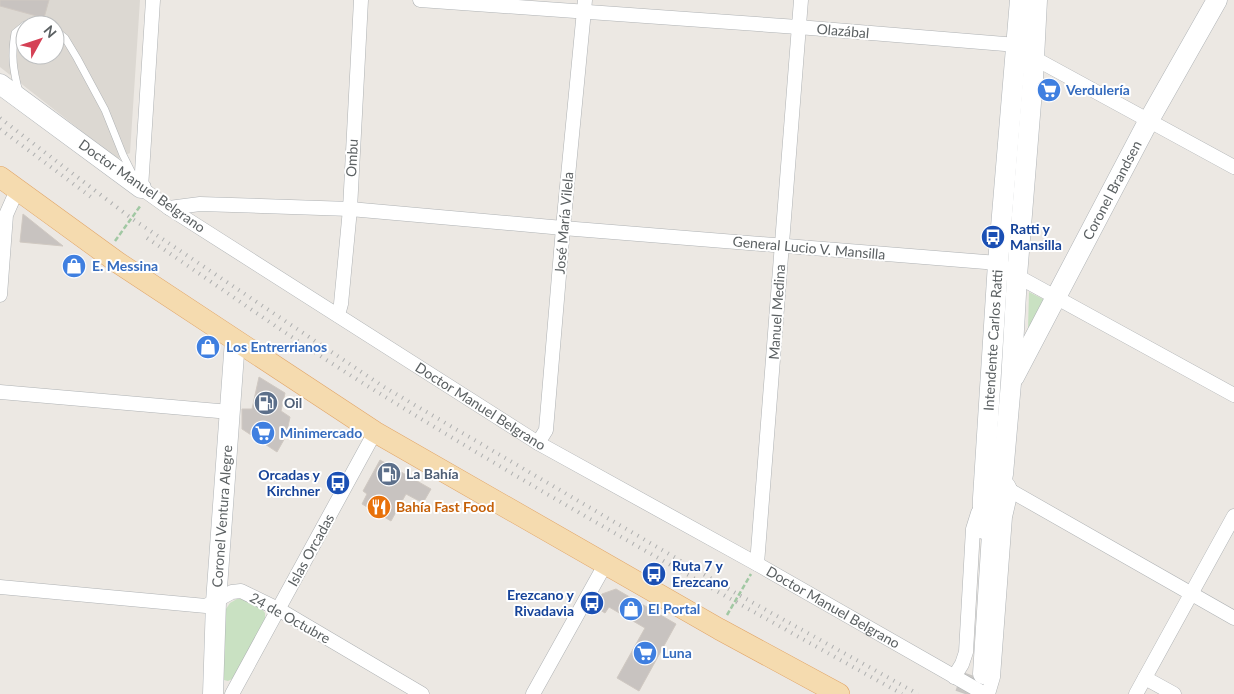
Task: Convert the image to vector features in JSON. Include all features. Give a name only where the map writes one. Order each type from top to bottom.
[{"type":"main road","name":"Intendente Carlos Ratti","points":[[970,674],[978,648],[983,498],[998,263],[1020,0]]},
{"type":"main road","name":"Intendente Carlos Ratti","points":[[970,674],[992,534],[1007,483],[1017,276],[1037,0]]},
{"type":"main road","name":"Coronel Brandsen","points":[[1011,383],[1149,120],[1216,0]]},
{"type":"main road","name":"Doctor Manuel Belgrano","points":[[0,84],[142,195]]},
{"type":"main road","points":[[8,183],[117,262],[375,432],[719,629],[838,694]]},
{"type":"main road","name":"Coronel Ventura Alegre","points":[[213,694],[216,602],[235,340]]},
{"type":"street","points":[[142,195],[153,0]]},
{"type":"street","name":"Ombu","points":[[338,315],[341,304],[350,209],[362,0]]},
{"type":"street","name":"Olazábal","points":[[420,0],[585,6],[798,27],[1017,45]]},
{"type":"street","name":"Manuel Medina","points":[[757,564],[800,0]]},
{"type":"street","name":"José María Vilela","points":[[538,443],[546,430],[563,228],[585,6]]},
{"type":"street","points":[[1017,45],[1034,58],[1234,167]]},
{"type":"street","points":[[0,295],[8,183]]},
{"type":"street","name":"Doctor Manuel Belgrano","points":[[142,195],[169,208],[538,443],[757,564],[970,674],[987,694]]},
{"type":"street","name":"General Lucio V. Mansilla","points":[[169,208],[200,204],[350,209],[998,263],[1017,276],[1234,395]]},
{"type":"street","points":[[0,392],[230,412]]},
{"type":"street","name":"Islas Orcadas","points":[[232,694],[375,432]]},
{"type":"street","points":[[1007,483],[1234,618]]},
{"type":"street","name":"Intendente Carlos Ratti","points":[[987,694],[993,677],[1007,483]]},
{"type":"street","points":[[1136,694],[1234,516]]},
{"type":"street","points":[[533,694],[606,563]]},
{"type":"street","name":"24 de Octubre","points":[[0,587],[206,606],[232,592],[242,591],[278,609],[422,694]]},
{"type":"street","points":[[1145,678],[1174,694]]},
{"type":"lane","points":[[15,33],[12,64],[21,100]]},
{"type":"lane","points":[[65,37],[105,110],[142,195]]},
{"type":"path","points":[[114,242],[142,195]]},
{"type":"path","points":[[719,629],[757,564]]},
{"type":"shaded area","points":[[0,0],[140,0],[130,153],[117,159],[0,67]]},
{"type":"green space","points":[[1029,292],[1045,300],[1028,329]]},
{"type":"green space","points":[[237,599],[245,599],[261,608],[265,613],[265,621],[234,678],[228,681],[224,680],[222,669],[226,609],[230,603]]},
{"type":"building","points":[[0,0],[49,0],[45,15],[33,15],[0,6]]},
{"type":"building","points":[[23,214],[63,246],[20,242]]},
{"type":"building","points":[[259,377],[285,393],[281,411],[290,417],[286,436],[277,452],[242,429],[242,409],[252,409]]},
{"type":"building","name":"La Bahía","points":[[380,460],[431,489],[423,503],[406,494],[391,521],[362,504],[367,494],[363,491]]},
{"type":"building","name":"Luna","points":[[616,589],[676,624],[639,691],[617,678],[645,628],[609,607],[605,613],[595,607],[602,594]]},
{"type":"tunnel","points":[[965,694],[973,670]]},
{"type":"railway","points":[[0,118],[131,218],[384,387],[739,595],[918,694]]},
{"type":"railway","points":[[0,129],[95,200]]},
{"type":"railway","points":[[147,238],[320,356],[443,432],[639,547],[902,694]]},
{"type":"place","name":"Verdulería","points":[[1049,90]]},
{"type":"place","name":"Ratti y Mansilla","points":[[993,237]]},
{"type":"place","name":"E. Messina","points":[[74,266]]},
{"type":"place","name":"Los Entrerrianos","points":[[208,347]]},
{"type":"place","name":"Oil","points":[[266,403]]},
{"type":"place","name":"Minimercado","points":[[263,433]]},
{"type":"place","name":"La Bahía","points":[[389,474]]},
{"type":"place","name":"Orcadas y Kirchner","points":[[338,483]]},
{"type":"place","name":"Bahía Fast Food","points":[[379,507]]},
{"type":"place","name":"Ruta 7 y Erezcano","points":[[654,574]]},
{"type":"place","name":"Erezcano y Rivadavia","points":[[592,603]]},
{"type":"place","name":"El Portal","points":[[631,609]]},
{"type":"place","name":"Luna","points":[[645,653]]}]
